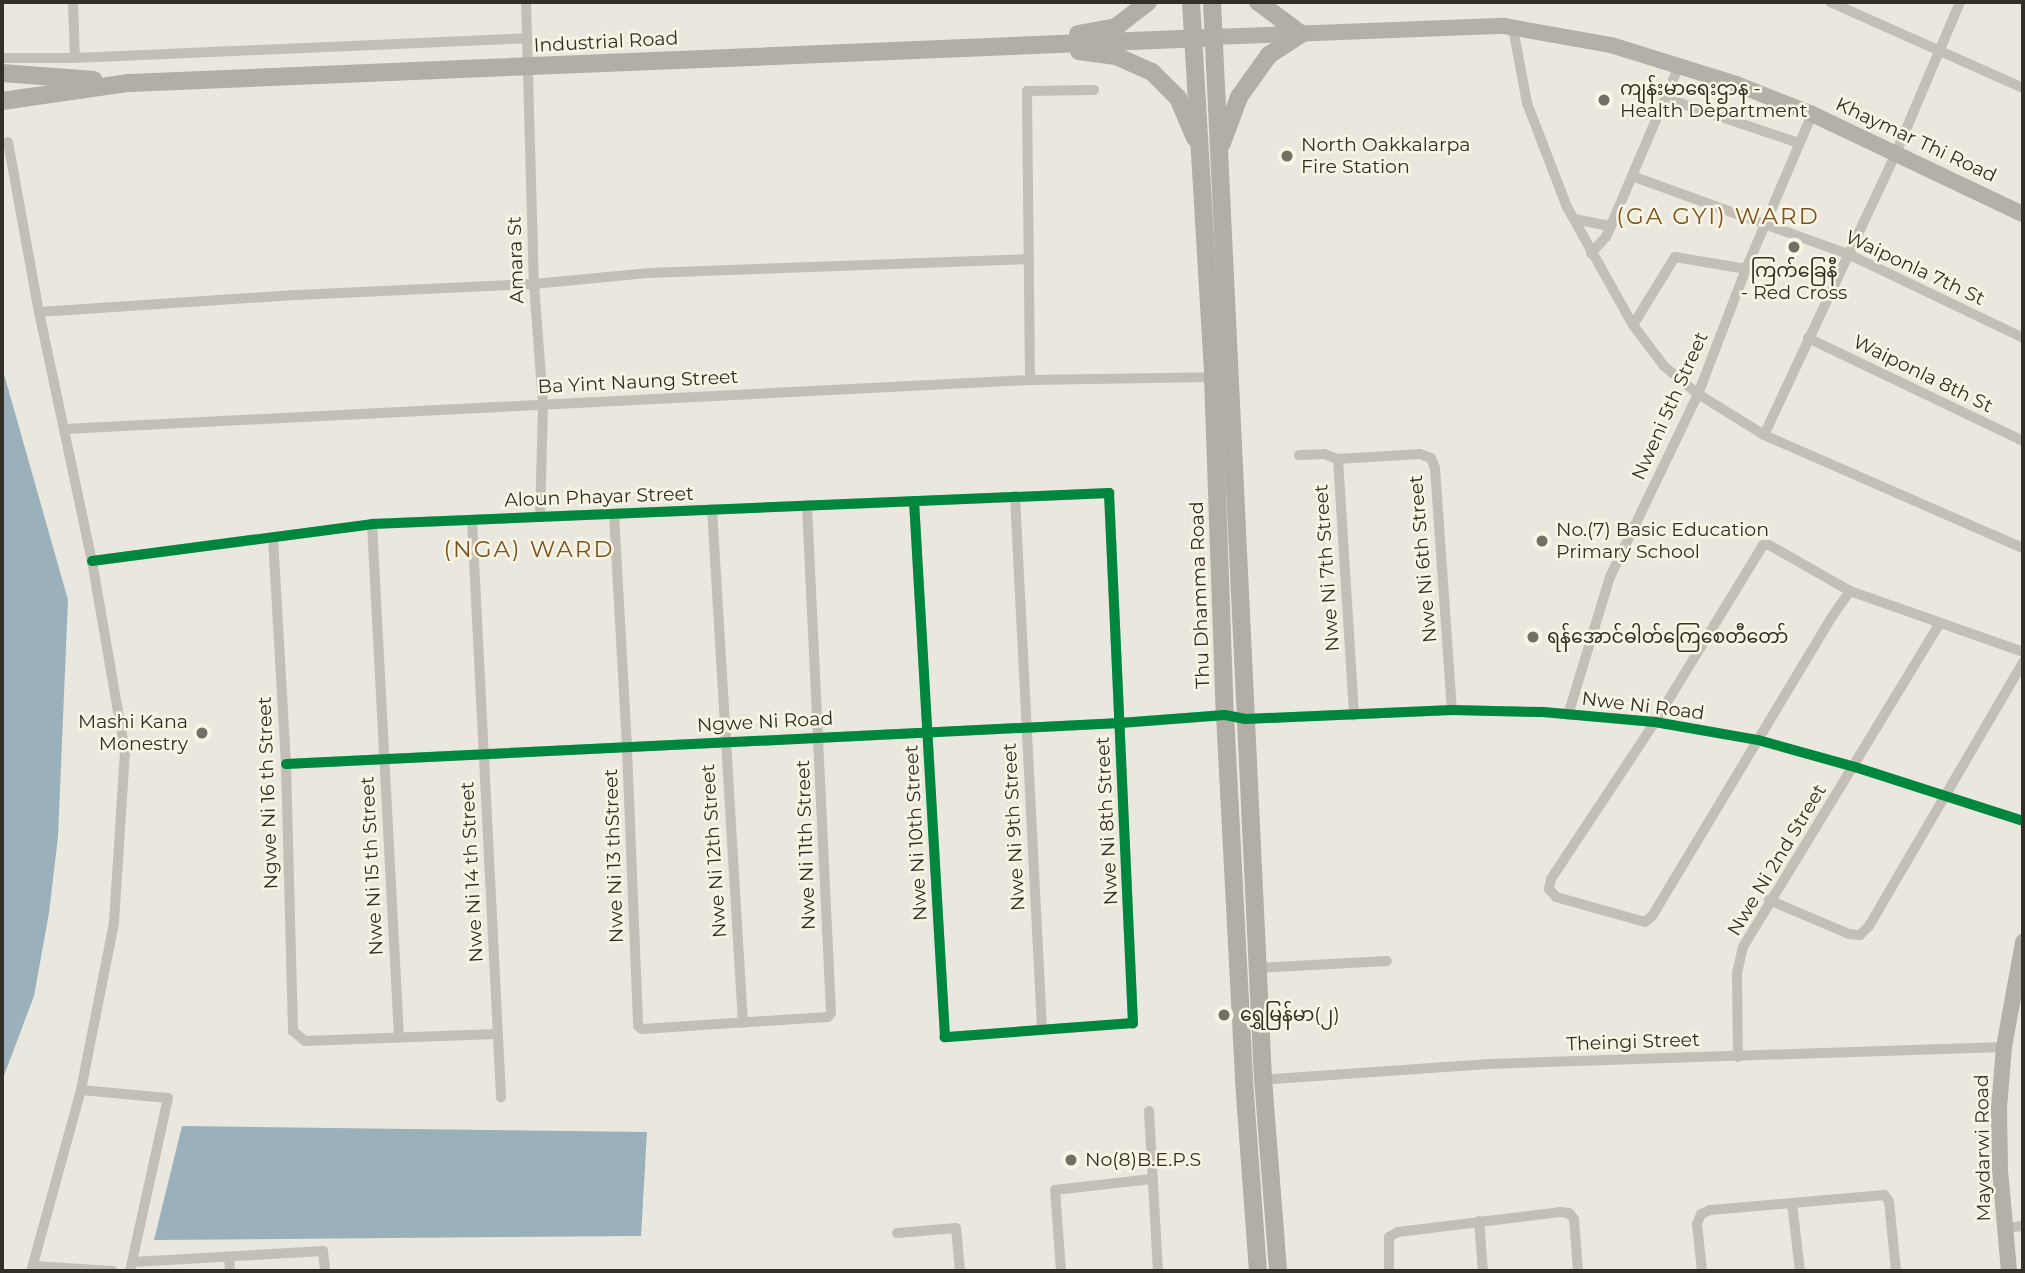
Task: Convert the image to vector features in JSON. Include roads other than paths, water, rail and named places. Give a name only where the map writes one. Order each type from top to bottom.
[{"type":"main road","points":[[1030,44],[1116,27],[1148,2]]},
{"type":"main road","name":"Thu Dhamma Road","points":[[1191,2],[1213,377],[1225,715],[1244,1081],[1258,1271]]},
{"type":"main road","name":"Thu Dhamma Road","points":[[1212,2],[1263,1079],[1278,1271]]},
{"type":"main road","points":[[1219,151],[1239,97],[1269,55],[1301,34],[1258,2]]},
{"type":"main road","name":"Khaymar Thi Road","points":[[1214,37],[1513,28],[1611,45],[1736,84],[1812,114],[2023,214]]},
{"type":"main road","name":"Industrial Road","points":[[2,101],[129,83],[1214,37]]},
{"type":"main road","points":[[1030,44],[1116,56],[1152,72],[1178,98],[1201,151]]},
{"type":"main road","points":[[2,73],[129,83]]},
{"type":"main road","name":"Maydarwi Road","points":[[2009,1271],[2004,1228],[2000,1108],[2004,1047],[2023,942]]},
{"type":"street","points":[[73,2],[75,58]]},
{"type":"street","name":"Amara St","points":[[526,2],[534,284],[543,405],[540,517]]},
{"type":"street","points":[[1830,2],[2023,88]]},
{"type":"street","points":[[1764,435],[1896,153],[1960,2]]},
{"type":"street","points":[[1513,28],[1527,103],[1574,219],[1633,325],[1664,366],[1698,394],[1764,435],[2023,548]]},
{"type":"street","points":[[2,58],[75,58],[527,38]]},
{"type":"street","points":[[1591,253],[1606,237],[1679,66]]},
{"type":"street","points":[[1030,380],[1027,91],[1094,90]]},
{"type":"street","points":[[1665,98],[1799,143]]},
{"type":"street","name":"Nweni 5th Street","points":[[1569,715],[1610,578],[1698,394],[1746,269],[1812,114]]},
{"type":"street","points":[[8,142],[39,312],[92,561],[125,751],[114,923],[81,1090],[32,1268],[113,1271]]},
{"type":"street","name":"Waiponla 7th St","points":[[1632,176],[1848,254],[2023,338]]},
{"type":"street","points":[[1574,219],[1611,226]]},
{"type":"street","points":[[1633,325],[1675,257],[1746,269]]},
{"type":"street","points":[[39,312],[298,295],[534,284],[649,273],[1029,259]]},
{"type":"street","name":"Waiponla 8th St","points":[[1808,338],[2023,441]]},
{"type":"street","name":"Ba Yint Naung Street","points":[[65,429],[1030,380],[1213,377]]},
{"type":"street","name":"Nwe Ni 7th Street","points":[[1299,455],[1324,454],[1338,459],[1354,716]]},
{"type":"street","name":"Nwe Ni 6th Street","points":[[1338,459],[1420,454],[1431,458],[1435,468],[1452,710]]},
{"type":"street","name":"Aloun Phayar Street","points":[[92,561],[372,524],[1109,492]]},
{"type":"street","name":"Nwe Ni 8th Street","points":[[1042,1029],[1134,1022],[1109,492]]},
{"type":"street","name":"Nwe Ni 9th Street","points":[[1015,496],[1042,1029]]},
{"type":"street","name":"Nwe Ni 10th Street","points":[[914,501],[946,1037],[1042,1029]]},
{"type":"street","name":"Nwe Ni 11th Street","points":[[743,1023],[830,1016],[807,506]]},
{"type":"street","name":"Nwe Ni 12th Street","points":[[712,509],[743,1023]]},
{"type":"street","name":"Nwe Ni 13 thStreet","points":[[614,514],[639,1028],[743,1023]]},
{"type":"street","name":"Nwe Ni 14 th Street","points":[[472,520],[501,1097]]},
{"type":"street","name":"Nwe Ni 15 th Street","points":[[372,524],[399,1037]]},
{"type":"street","name":"Ngwe Ni 16 th Street","points":[[273,538],[286,764],[293,1031],[305,1041],[399,1037]]},
{"type":"street","points":[[1850,591],[1645,922],[1556,897],[1549,889],[1551,879],[1655,722],[1763,545],[1769,545],[1850,591],[2023,652]]},
{"type":"street","name":"Nwe Ni 2nd Street","points":[[1738,1057],[1737,973],[1743,947],[1769,900],[1855,767],[1940,624]]},
{"type":"street","points":[[1769,900],[1849,934],[1860,935],[1869,926],[2023,662]]},
{"type":"street","name":"Nwe Ni Road","points":[[1246,719],[1452,710],[1655,722],[1758,740],[1855,767],[2023,821]]},
{"type":"street","name":"Ngwe Ni Road","points":[[286,764],[627,749],[724,741],[1120,723],[1225,715],[1246,719]]},
{"type":"street","points":[[1258,968],[1387,961]]},
{"type":"street","points":[[399,1037],[497,1034]]},
{"type":"street","name":"Theingi Street","points":[[1244,1081],[1488,1064],[2004,1047]]},
{"type":"street","points":[[81,1090],[164,1095],[168,1098],[132,1266],[324,1251],[325,1271]]},
{"type":"street","points":[[1149,1111],[1158,1271]]},
{"type":"street","points":[[1061,1271],[1055,1190],[1152,1180]]},
{"type":"street","points":[[1702,1271],[1697,1224],[1701,1214],[1710,1210],[1884,1195],[1889,1201],[1896,1271]]},
{"type":"street","points":[[1792,1203],[1800,1271]]},
{"type":"street","points":[[1389,1271],[1389,1237],[1398,1232],[1569,1213],[1574,1220],[1578,1271]]},
{"type":"street","points":[[1479,1221],[1483,1271]]},
{"type":"street","points":[[2004,1228],[2023,1226]]},
{"type":"street","points":[[897,1233],[956,1228],[960,1271]]},
{"type":"street","points":[[229,1257],[230,1271]]},
{"type":"water","points":[[2,367],[68,600],[58,837],[49,913],[34,996],[2,1081]]},
{"type":"water","points":[[182,1126],[647,1132],[641,1236],[154,1240]]},
{"type":"place","name":"ကျန်းမာရေးဌာန - Health Department","points":[[1604,100]]},
{"type":"place","name":"North Oakkalarpa Fire Station","points":[[1287,156]]},
{"type":"place","name":"ကြက်ခြေနီ - Red Cross","points":[[1794,247]]},
{"type":"place","name":"No.(7) Basic Education Primary School","points":[[1542,541]]},
{"type":"place","name":"ရန်အောင်ဓါတ်ကြေစေတီတော်","points":[[1533,637]]},
{"type":"place","name":"Mashi Kana Monestry","points":[[202,733]]},
{"type":"place","name":"ရွှေမြန်မာ(၂)","points":[[1224,1015]]},
{"type":"place","name":"No(8)B.E.P.S","points":[[1071,1160]]},
{"type":"district","name":"(GA GYI) WARD","points":[[1718,216]]},
{"type":"district","name":"(NGA) WARD","points":[[529,549]]}]
